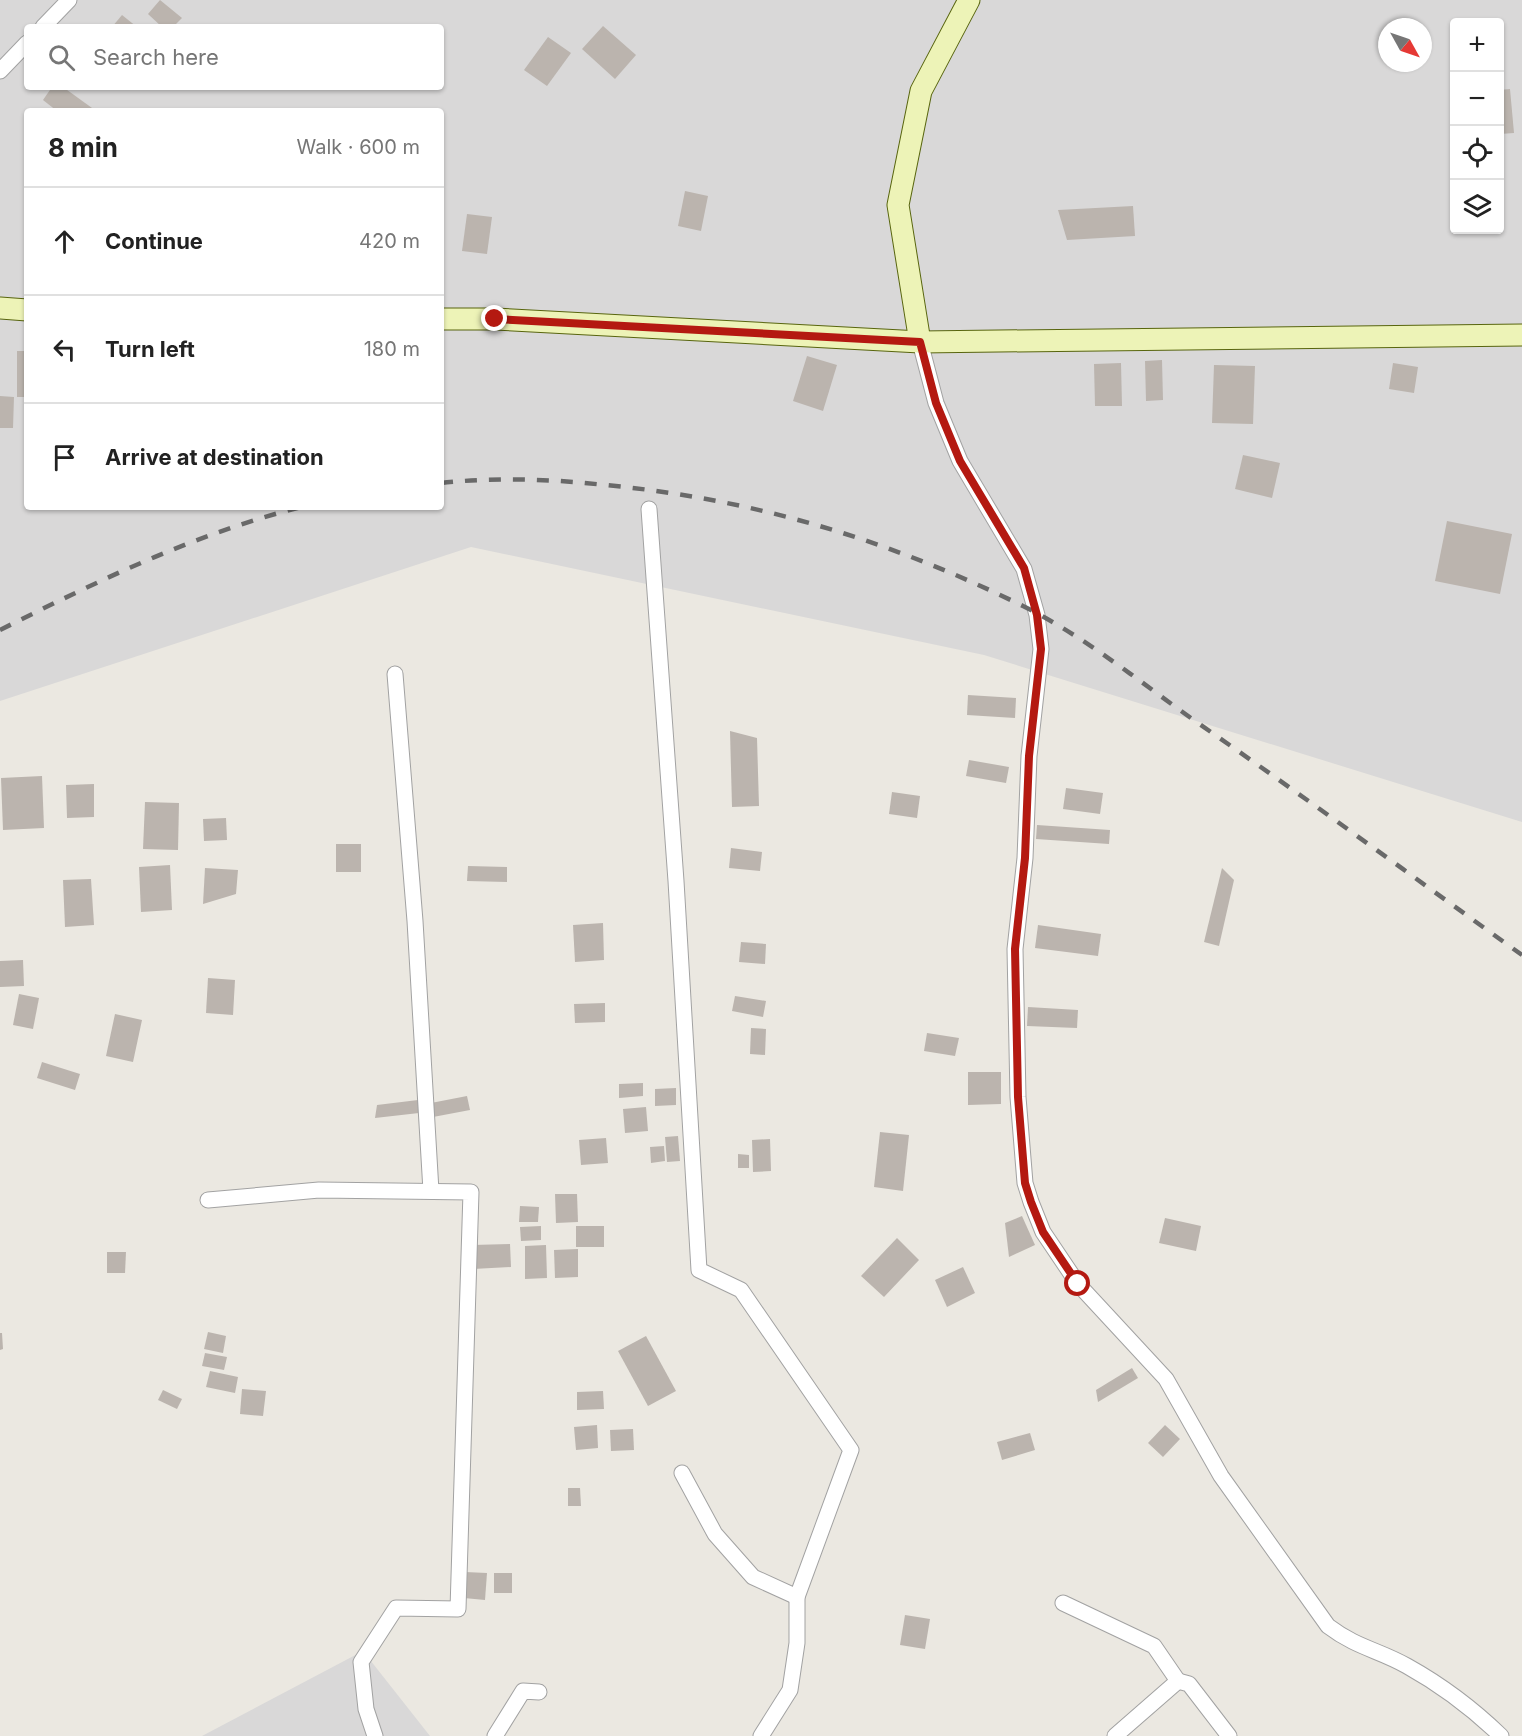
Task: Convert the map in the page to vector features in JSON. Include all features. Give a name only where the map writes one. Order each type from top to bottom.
[{"type":"main road","points":[[920,342],[898,205],[921,91],[969,0]]},
{"type":"main road","points":[[0,308],[24,310]]},
{"type":"main road","points":[[444,319],[495,319],[920,342],[1522,334]]},
{"type":"street","points":[[46,24],[69,0]]},
{"type":"street","points":[[0,71],[24,47]]},
{"type":"street","points":[[920,342],[936,403],[960,461],[1024,568],[1037,615],[1041,649],[1029,756],[1025,858],[1015,949],[1018,1097],[1025,1183],[1043,1232],[1078,1284],[1166,1379],[1221,1476],[1328,1626],[1349,1642],[1405,1665],[1450,1692],[1474,1710],[1501,1736]]},
{"type":"street","points":[[649,509],[676,880],[699,1270],[741,1290],[851,1450],[797,1597],[797,1643],[790,1690],[761,1736]]},
{"type":"street","points":[[395,674],[415,921],[431,1191]]},
{"type":"street","points":[[208,1200],[319,1190],[471,1192],[458,1609],[396,1608],[361,1662],[366,1709],[375,1736]]},
{"type":"street","points":[[682,1473],[715,1534],[753,1577],[797,1597]]},
{"type":"street","points":[[1063,1603],[1154,1646],[1178,1681],[1190,1684],[1229,1736]]},
{"type":"street","points":[[1115,1736],[1178,1681]]},
{"type":"street","points":[[495,1736],[523,1691],[539,1692]]},
{"type":"shaded area","points":[[0,0],[1522,0],[1522,822],[984,655],[471,547],[0,701]]},
{"type":"shaded area","points":[[363,1651],[430,1736],[202,1736]]},
{"type":"building","points":[[160,0],[182,18],[176,24],[159,24],[148,14]]},
{"type":"building","points":[[122,15],[133,24],[114,24]]},
{"type":"building","points":[[603,26],[636,55],[615,79],[582,49]]},
{"type":"building","points":[[548,37],[571,53],[547,86],[524,70]]},
{"type":"building","points":[[1510,89],[1514,133],[1504,134],[1504,90]]},
{"type":"building","points":[[50,90],[67,90],[92,108],[53,108],[43,100]]},
{"type":"building","points":[[685,191],[708,196],[701,231],[678,226]]},
{"type":"building","points":[[1133,206],[1135,236],[1067,240],[1058,210]]},
{"type":"building","points":[[467,214],[492,217],[487,254],[462,251]]},
{"type":"building","points":[[17,351],[24,351],[24,397],[17,397]]},
{"type":"building","points":[[807,356],[837,365],[823,411],[793,401]]},
{"type":"building","points":[[1162,360],[1163,400],[1146,401],[1145,361]]},
{"type":"building","points":[[1121,363],[1122,406],[1095,406],[1094,364]]},
{"type":"building","points":[[1393,363],[1418,367],[1414,393],[1389,389]]},
{"type":"building","points":[[1214,365],[1255,366],[1253,424],[1212,423]]},
{"type":"building","points":[[0,396],[14,397],[13,428],[0,428]]},
{"type":"building","points":[[1243,455],[1280,463],[1272,498],[1235,489]]},
{"type":"building","points":[[1447,521],[1512,534],[1500,594],[1435,581]]},
{"type":"building","points":[[968,695],[1016,698],[1015,718],[967,715]]},
{"type":"building","points":[[730,731],[757,738],[759,806],[732,807]]},
{"type":"building","points":[[969,760],[1009,767],[1006,783],[966,776]]},
{"type":"building","points":[[42,776],[44,828],[3,830],[1,778]]},
{"type":"building","points":[[94,784],[94,817],[67,818],[66,785]]},
{"type":"building","points":[[1066,788],[1103,793],[1100,814],[1063,809]]},
{"type":"building","points":[[892,792],[920,796],[917,818],[889,814]]},
{"type":"building","points":[[145,802],[179,803],[178,850],[143,849]]},
{"type":"building","points":[[226,818],[227,840],[204,841],[203,819]]},
{"type":"building","points":[[1037,825],[1110,830],[1109,844],[1036,839]]},
{"type":"building","points":[[336,844],[361,844],[361,872],[336,872]]},
{"type":"building","points":[[731,848],[762,852],[760,871],[729,868]]},
{"type":"building","points":[[170,865],[172,910],[141,912],[139,867]]},
{"type":"building","points":[[468,866],[507,867],[507,882],[467,881]]},
{"type":"building","points":[[205,868],[238,870],[236,894],[203,904]]},
{"type":"building","points":[[1222,868],[1234,880],[1219,946],[1204,942]]},
{"type":"building","points":[[91,879],[94,925],[65,927],[63,880]]},
{"type":"building","points":[[603,923],[604,960],[575,962],[573,925]]},
{"type":"building","points":[[1038,925],[1101,934],[1098,956],[1035,948]]},
{"type":"building","points":[[741,942],[766,944],[765,964],[739,962]]},
{"type":"building","points":[[23,960],[24,986],[0,987],[0,961]]},
{"type":"building","points":[[208,978],[235,980],[233,1015],[206,1013]]},
{"type":"building","points":[[19,994],[39,998],[33,1029],[13,1025]]},
{"type":"building","points":[[735,996],[766,1001],[763,1017],[732,1011]]},
{"type":"building","points":[[605,1003],[605,1022],[575,1023],[574,1004]]},
{"type":"building","points":[[1028,1007],[1078,1010],[1077,1028],[1027,1026]]},
{"type":"building","points":[[115,1014],[142,1020],[133,1062],[106,1056]]},
{"type":"building","points":[[751,1028],[766,1029],[765,1055],[750,1054]]},
{"type":"building","points":[[927,1033],[959,1038],[955,1056],[924,1051]]},
{"type":"building","points":[[42,1062],[80,1074],[75,1090],[37,1078]]},
{"type":"building","points":[[968,1072],[1001,1072],[1001,1104],[968,1105]]},
{"type":"building","points":[[643,1083],[643,1096],[619,1098],[619,1084]]},
{"type":"building","points":[[676,1088],[676,1105],[655,1106],[655,1089]]},
{"type":"building","points":[[467,1096],[470,1110],[433,1117],[431,1103]]},
{"type":"building","points":[[418,1100],[419,1113],[375,1118],[377,1105]]},
{"type":"building","points":[[646,1107],[648,1131],[625,1133],[623,1109]]},
{"type":"building","points":[[880,1132],[909,1135],[903,1191],[874,1187]]},
{"type":"building","points":[[678,1136],[680,1161],[667,1162],[665,1137]]},
{"type":"building","points":[[606,1138],[608,1163],[581,1165],[579,1140]]},
{"type":"building","points":[[770,1139],[771,1171],[753,1172],[752,1140]]},
{"type":"building","points":[[664,1146],[665,1161],[651,1163],[650,1147]]},
{"type":"building","points":[[738,1154],[749,1155],[749,1168],[738,1168]]},
{"type":"building","points":[[555,1194],[577,1194],[578,1222],[556,1223]]},
{"type":"building","points":[[520,1206],[539,1207],[538,1222],[519,1222]]},
{"type":"building","points":[[1022,1216],[1035,1245],[1009,1257],[1005,1223]]},
{"type":"building","points":[[1165,1218],[1201,1226],[1196,1251],[1159,1243]]},
{"type":"building","points":[[541,1226],[541,1240],[521,1241],[520,1227]]},
{"type":"building","points":[[576,1226],[604,1226],[604,1247],[576,1247]]},
{"type":"building","points":[[897,1238],[919,1260],[884,1297],[861,1276]]},
{"type":"building","points":[[510,1244],[511,1267],[473,1269],[472,1245]]},
{"type":"building","points":[[546,1245],[547,1278],[525,1279],[525,1246]]},
{"type":"building","points":[[578,1249],[578,1277],[555,1278],[554,1250]]},
{"type":"building","points":[[107,1252],[126,1252],[125,1273],[107,1273]]},
{"type":"building","points":[[963,1267],[975,1293],[947,1307],[935,1280]]},
{"type":"building","points":[[208,1332],[226,1336],[223,1353],[204,1349]]},
{"type":"building","points":[[0,1333],[2,1333],[3,1349],[0,1350]]},
{"type":"building","points":[[646,1336],[676,1391],[648,1406],[618,1351]]},
{"type":"building","points":[[205,1353],[227,1357],[224,1370],[202,1366]]},
{"type":"building","points":[[1132,1368],[1138,1378],[1098,1402],[1096,1390]]},
{"type":"building","points":[[210,1371],[238,1377],[235,1393],[206,1387]]},
{"type":"building","points":[[242,1389],[266,1391],[263,1416],[240,1414]]},
{"type":"building","points":[[163,1390],[182,1399],[177,1409],[158,1400]]},
{"type":"building","points":[[603,1391],[604,1409],[577,1410],[577,1392]]},
{"type":"building","points":[[597,1425],[598,1448],[576,1450],[574,1427]]},
{"type":"building","points":[[1165,1425],[1180,1439],[1163,1457],[1148,1443]]},
{"type":"building","points":[[633,1429],[634,1450],[611,1451],[610,1430]]},
{"type":"building","points":[[1030,1433],[1035,1450],[1002,1460],[997,1442]]},
{"type":"building","points":[[568,1488],[580,1488],[581,1506],[568,1506]]},
{"type":"building","points":[[465,1572],[487,1573],[485,1600],[464,1598]]},
{"type":"building","points":[[494,1573],[512,1573],[512,1593],[494,1593]]},
{"type":"building","points":[[905,1615],[930,1619],[925,1649],[900,1645]]},
{"type":"railway","points":[[444,483],[503,479],[564,481],[714,501],[820,526],[871,542],[973,582],[1046,618],[1090,645],[1522,955]]},
{"type":"railway","points":[[0,630],[147,560],[223,531],[290,510]]},
{"type":"route","points":[[495,319],[920,342],[936,403],[960,461],[996,525],[1024,568],[1037,615],[1041,649],[1029,756],[1025,858],[1015,949],[1018,1097],[1025,1183],[1031,1202],[1043,1232],[1078,1284]]}]
